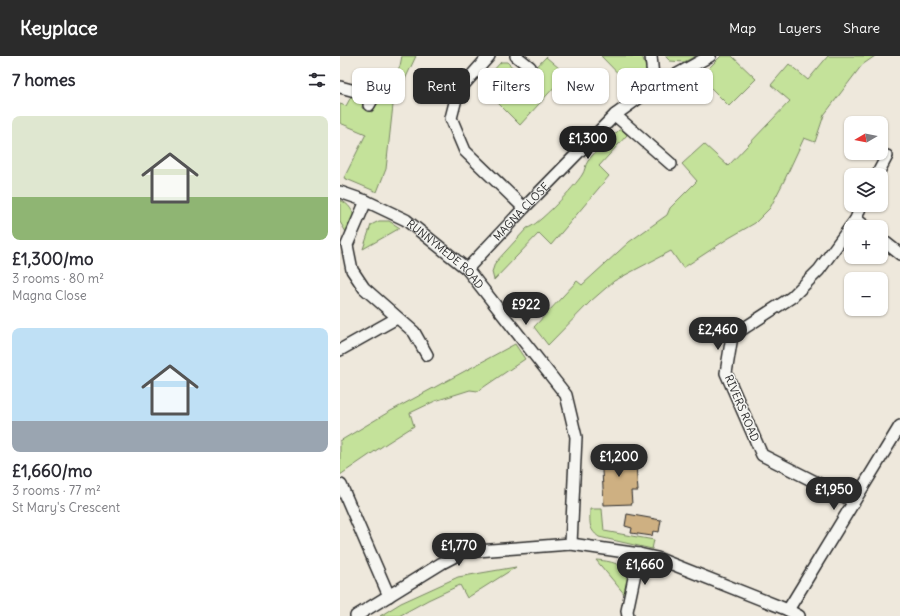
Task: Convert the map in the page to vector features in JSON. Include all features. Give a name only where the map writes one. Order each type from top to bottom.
[{"type":"street","points":[[489,56],[458,91],[451,118],[465,151],[524,208]]},
{"type":"street","points":[[516,56],[530,67]]},
{"type":"street","points":[[651,56],[652,68]]},
{"type":"street","name":"MAGNA CLOSE","points":[[688,68],[710,56]]},
{"type":"street","points":[[340,87],[352,92]]},
{"type":"street","name":"MAGNA CLOSE","points":[[467,270],[524,208],[615,115],[630,104]]},
{"type":"street","points":[[615,115],[671,164]]},
{"type":"street","name":"RUNNYMEDE ROAD","points":[[340,192],[406,220],[467,270],[566,395],[576,437],[570,544]]},
{"type":"street","points":[[366,202],[344,247],[352,270],[364,288],[414,332],[427,355]]},
{"type":"street","name":"RIVERS ROAD","points":[[853,501],[762,455],[726,373],[732,336],[792,297],[819,270],[856,219],[858,212]]},
{"type":"street","points":[[888,245],[900,254]]},
{"type":"street","points":[[340,350],[397,318]]},
{"type":"street","points":[[788,610],[900,426]]},
{"type":"street","points":[[341,485],[389,596]]},
{"type":"street","points":[[356,616],[442,563],[463,552],[570,544],[640,554],[657,558],[788,610],[798,616]]},
{"type":"street","points":[[628,616],[627,611],[640,554]]},
{"type":"green space","points":[[402,56],[416,56],[405,79],[405,68],[399,68]]},
{"type":"green space","points":[[601,56],[642,56],[646,68],[617,68],[617,72]]},
{"type":"green space","points":[[665,56],[696,56],[684,62],[670,61]]},
{"type":"green space","points":[[721,56],[732,56],[756,79],[729,106],[713,90],[713,68],[709,68]]},
{"type":"green space","points":[[828,56],[875,56],[862,65],[824,115],[815,142],[804,138],[770,208],[755,223],[683,268],[671,251],[614,281],[591,301],[548,345],[534,327],[577,281],[582,285],[629,242],[667,215],[670,208],[697,181],[682,164],[704,144],[728,166],[790,101],[771,85],[789,64],[808,80]]},
{"type":"green space","points":[[546,57],[559,68],[552,68],[552,90],[544,98],[544,68],[536,68]]},
{"type":"green space","points":[[501,62],[507,62],[513,68],[496,68]]},
{"type":"green space","points":[[352,95],[352,104],[363,104],[362,108],[372,112],[377,104],[393,104],[386,169],[377,192],[344,178],[366,134],[340,123],[340,104],[346,106]]},
{"type":"green space","points":[[499,104],[539,104],[520,125]]},
{"type":"green space","points":[[619,130],[622,130],[627,135],[599,166],[609,176],[551,245],[539,233],[494,280],[492,272],[495,263],[527,228],[539,221],[565,196],[584,172],[591,157]]},
{"type":"green space","points":[[340,200],[348,206],[353,214],[354,221],[350,231],[346,232],[340,222]]},
{"type":"green space","points":[[379,221],[389,221],[400,228],[363,249],[371,225]]},
{"type":"green space","points":[[515,344],[525,359],[478,391],[470,390],[435,401],[410,413],[414,426],[340,475],[340,441],[387,413]]},
{"type":"green space","points":[[590,509],[602,509],[604,531],[654,540],[652,549],[599,537],[591,528]]},
{"type":"green space","points":[[596,560],[612,562],[621,566],[627,574],[628,588],[626,596]]},
{"type":"green space","points":[[516,567],[467,598],[460,585],[399,616],[380,616],[401,603],[458,577]]},
{"type":"building","points":[[635,452],[638,491],[631,491],[632,504],[604,505],[601,454]]},
{"type":"building","points":[[627,514],[661,520],[659,532],[653,531],[652,536],[631,533],[632,528],[625,526]]}]
